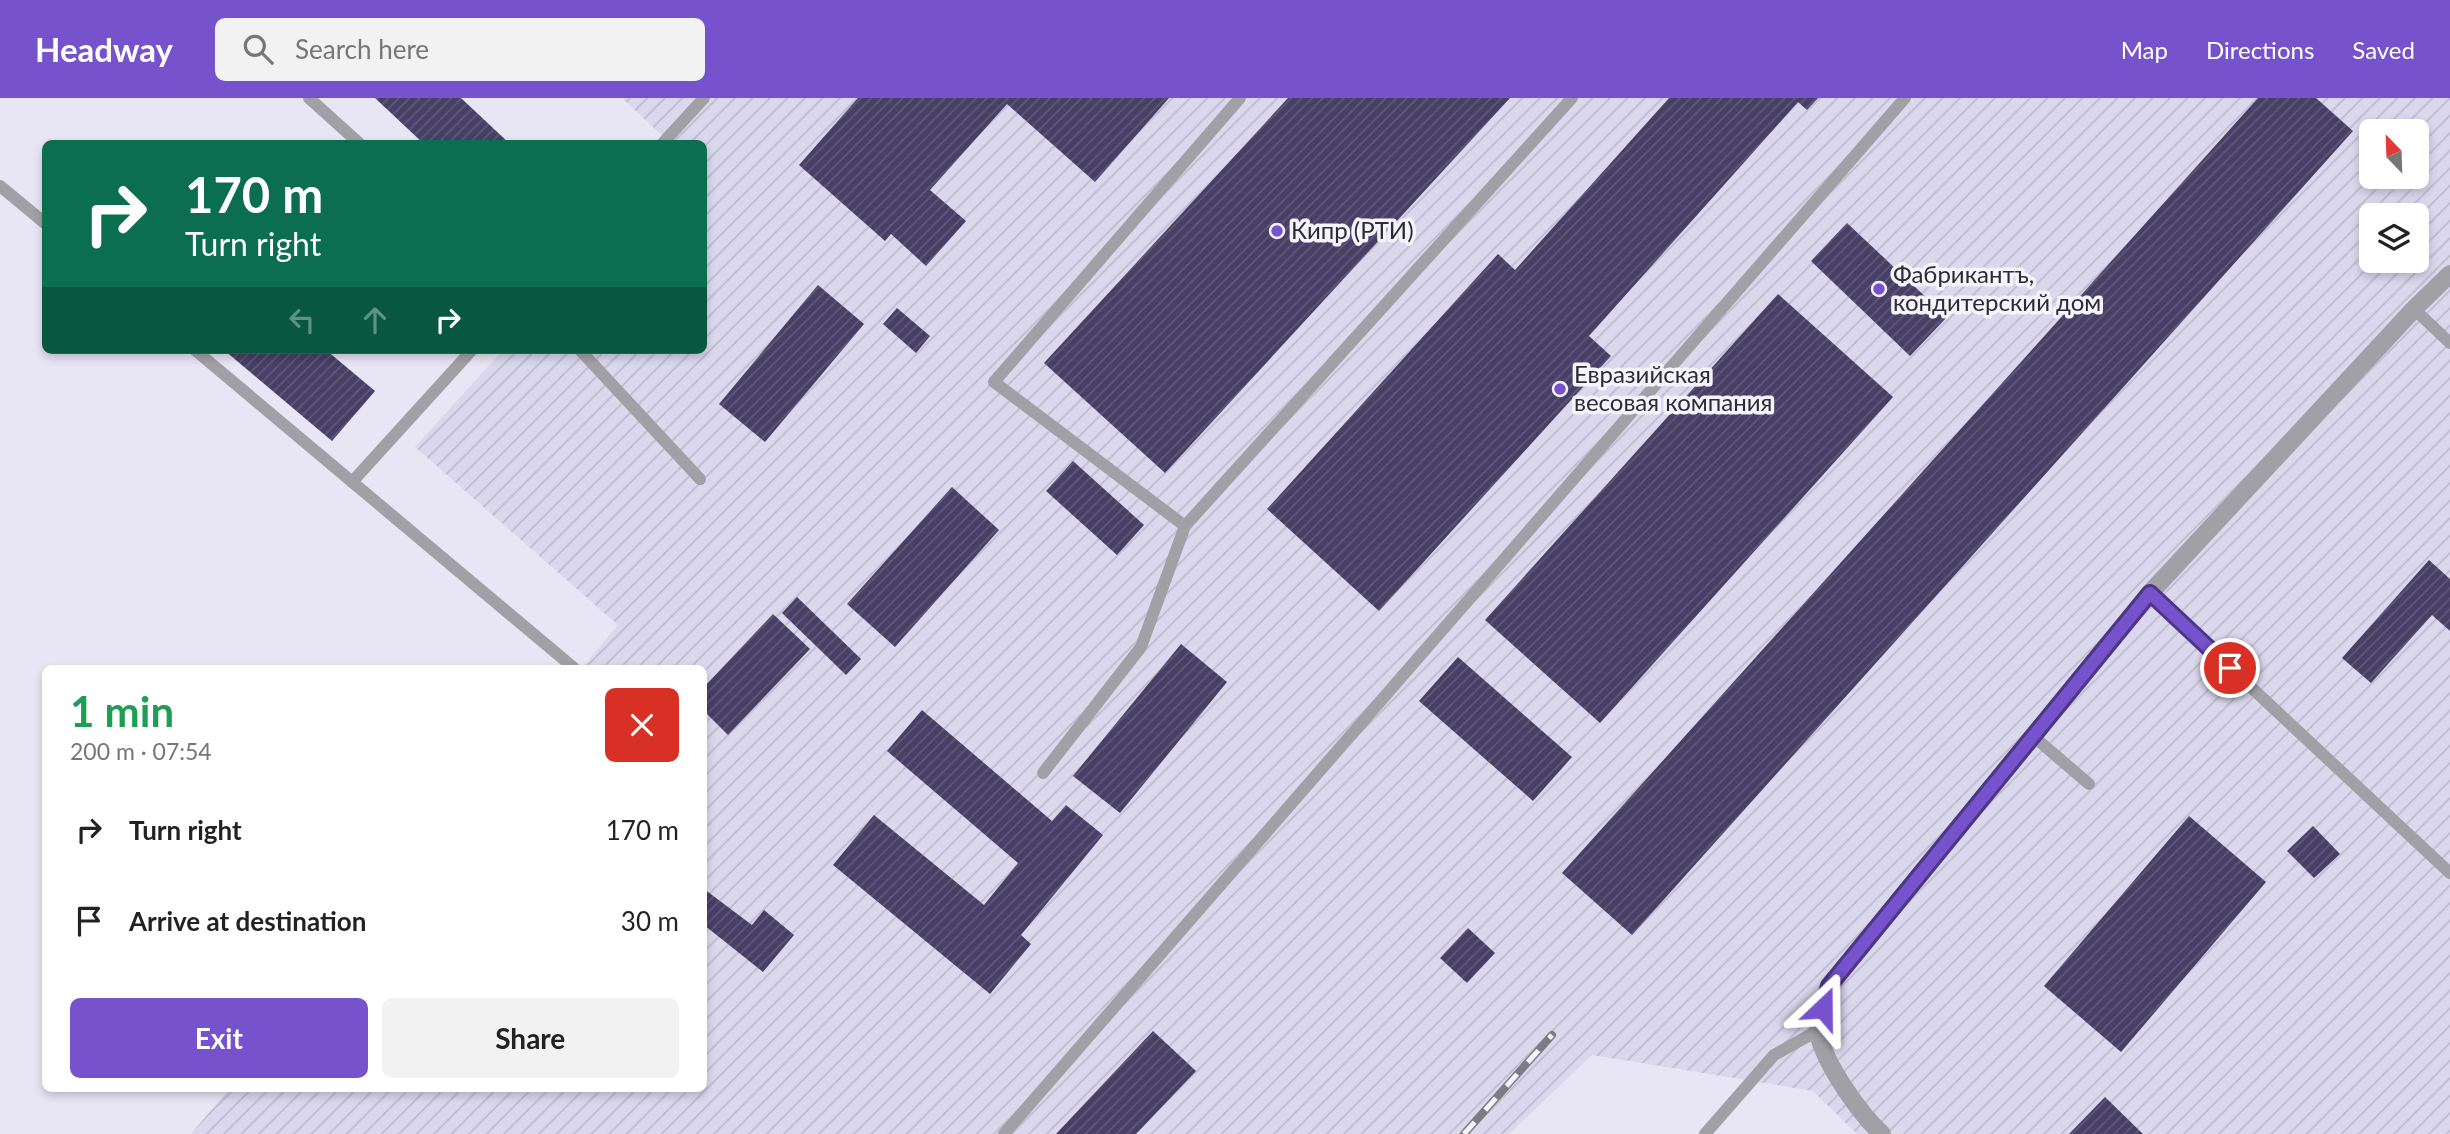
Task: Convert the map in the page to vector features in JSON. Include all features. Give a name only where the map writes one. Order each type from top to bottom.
[{"type":"street","points":[[1882,1134],[1866,1119],[1836,1074],[1816,1031],[1829,986],[2150,593],[2414,309],[2450,274]]},
{"type":"lane","points":[[309,98],[356,140]]},
{"type":"lane","points":[[666,140],[704,98]]},
{"type":"lane","points":[[1185,526],[993,382],[1240,98]]},
{"type":"lane","points":[[1043,773],[1141,647],[1185,526],[1572,98]]},
{"type":"lane","points":[[1004,1134],[1905,98]]},
{"type":"lane","points":[[0,186],[42,221]]},
{"type":"lane","points":[[2414,309],[2450,343]]},
{"type":"lane","points":[[200,354],[570,665]]},
{"type":"lane","points":[[352,482],[468,354]]},
{"type":"lane","points":[[584,354],[699,479]]},
{"type":"lane","points":[[2150,593],[2450,873]]},
{"type":"lane","points":[[2033,736],[2089,784]]},
{"type":"lane","points":[[1705,1134],[1774,1055],[1816,1031]]},
{"type":"shaded area","points":[[622,98],[2450,98],[2450,1134],[1857,1134],[1813,1091],[1592,1055],[1509,1134],[191,1134],[226,1092],[707,1092],[707,665],[585,665],[618,625],[415,447],[499,354],[707,354],[707,140],[667,140]]},
{"type":"building","points":[[375,98],[461,98],[506,140],[420,140]]},
{"type":"building","points":[[858,98],[1169,98],[1095,182],[1007,104],[930,190],[966,221],[926,266],[891,234],[885,241],[799,165]]},
{"type":"building","name":"Кипр (РТИ)","points":[[1288,98],[1510,98],[1165,473],[1044,363]]},
{"type":"building","points":[[1669,98],[1818,98],[1807,110],[1798,102],[1589,336],[1611,356],[1379,611],[1267,509],[1498,254],[1515,270]]},
{"type":"building","points":[[2258,98],[2316,98],[2353,131],[1632,935],[1562,873]]},
{"type":"building","name":"Фабрикантъ, кондитерский дом","points":[[1847,223],[1947,317],[1910,356],[1811,261]]},
{"type":"building","points":[[818,285],[864,324],[765,442],[719,404]]},
{"type":"building","points":[[1778,294],[1893,397],[1600,723],[1485,620]]},
{"type":"building","points":[[897,308],[930,336],[916,353],[883,324]]},
{"type":"building","points":[[229,354],[331,354],[375,391],[332,441]]},
{"type":"building","points":[[1073,461],[1144,525],[1117,555],[1046,491]]},
{"type":"building","points":[[952,487],[999,530],[895,647],[847,604]]},
{"type":"building","points":[[2429,560],[2450,579],[2450,631],[2432,615],[2371,683],[2342,658]]},
{"type":"building","points":[[797,597],[861,659],[846,675],[782,613]]},
{"type":"building","points":[[773,614],[810,649],[728,735],[707,714],[707,684]]},
{"type":"building","points":[[1181,644],[1227,682],[1120,813],[1073,776]]},
{"type":"building","points":[[1458,657],[1572,757],[1533,801],[1419,701]]},
{"type":"building","points":[[922,710],[1052,821],[1066,805],[1103,835],[1021,935],[1031,944],[990,994],[833,865],[874,815],[984,905],[1018,863],[887,751]]},
{"type":"building","points":[[2189,816],[2266,882],[2121,1052],[2044,986]]},
{"type":"building","points":[[2313,826],[2340,854],[2314,878],[2287,851]]},
{"type":"building","points":[[707,891],[752,925],[764,910],[794,935],[763,972],[707,927]]},
{"type":"building","points":[[1468,928],[1495,953],[1467,983],[1440,958]]},
{"type":"building","points":[[1153,1031],[1196,1071],[1136,1134],[1056,1134]]},
{"type":"building","points":[[2105,1097],[2143,1134],[2069,1134]]},
{"type":"railway","points":[[1464,1134],[1552,1035]]},
{"type":"place","name":"Кипр (РТИ)","points":[[1277,231]]},
{"type":"place","name":"Фабрикантъ, кондитерский дом","points":[[1879,289]]},
{"type":"place","name":"Евразийская весовая компания","points":[[1560,389]]},
{"type":"route","points":[[1823,1008],[1829,986],[2150,593],[2230,668]]}]
